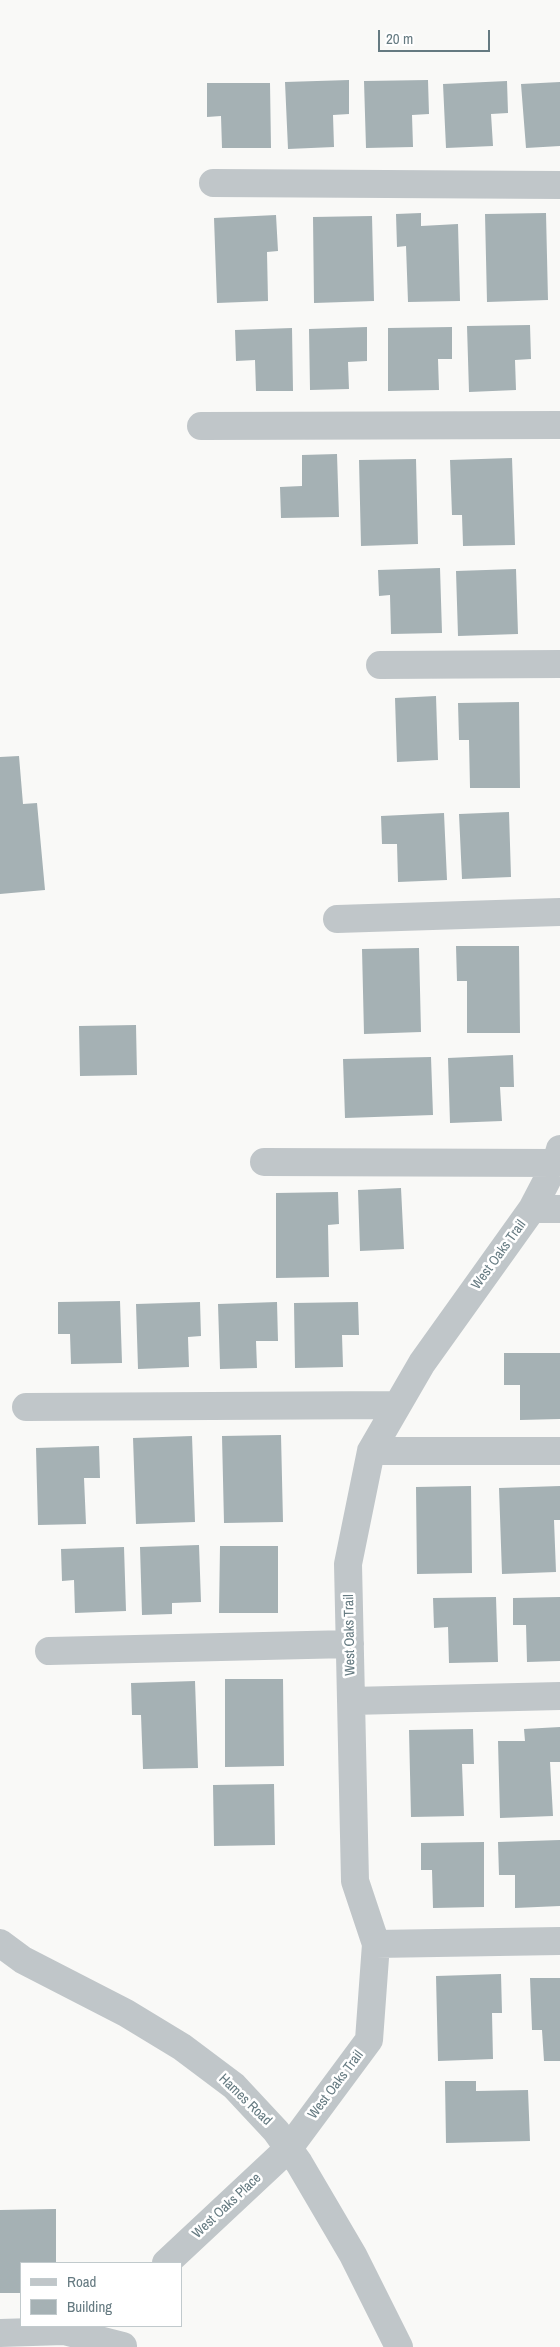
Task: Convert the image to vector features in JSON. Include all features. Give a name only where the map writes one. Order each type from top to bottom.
[{"type":"street","points":[[213,183],[560,185]]},
{"type":"street","points":[[201,426],[560,425]]},
{"type":"street","points":[[380,665],[560,664]]},
{"type":"street","points":[[337,919],[560,912]]},
{"type":"street","points":[[264,1162],[558,1156]]},
{"type":"street","name":"West Oaks Trail","points":[[289,2148],[370,2040],[376,1944],[355,1881],[348,1564],[371,1450],[422,1363],[532,1209],[558,1156]]},
{"type":"street","points":[[532,1209],[560,1209]]},
{"type":"street","points":[[26,1407],[397,1405]]},
{"type":"street","points":[[371,1450],[560,1451]]},
{"type":"street","points":[[49,1651],[350,1644]]},
{"type":"street","points":[[351,1701],[560,1696]]},
{"type":"street","points":[[376,1944],[560,1941]]},
{"type":"street","name":"Hames Road","points":[[0,1943],[23,1960],[126,2013],[182,2047],[234,2086],[276,2130],[299,2162],[353,2255],[399,2347]]},
{"type":"street","name":"West Oaks Place","points":[[167,2262],[289,2148]]},
{"type":"street","points":[[0,2332],[64,2331],[127,2339]]},
{"type":"building","points":[[349,80],[349,114],[333,115],[334,147],[288,149],[285,82]]},
{"type":"building","points":[[428,80],[429,114],[412,115],[413,147],[366,148],[364,81]]},
{"type":"building","points":[[507,81],[508,113],[491,114],[493,146],[446,148],[443,84]]},
{"type":"building","points":[[560,82],[560,146],[526,148],[521,84]]},
{"type":"building","points":[[207,83],[270,83],[271,148],[222,148],[221,116],[207,117]]},
{"type":"building","points":[[421,213],[421,226],[458,224],[460,301],[408,302],[406,246],[397,247],[396,214]]},
{"type":"building","points":[[546,213],[548,300],[487,302],[485,214]]},
{"type":"building","points":[[276,215],[278,251],[267,252],[268,301],[217,303],[214,218]]},
{"type":"building","points":[[372,216],[374,301],[314,303],[313,217]]},
{"type":"building","points":[[530,325],[531,359],[515,360],[516,390],[469,392],[467,326]]},
{"type":"building","points":[[367,327],[367,361],[348,362],[349,389],[310,390],[309,329]]},
{"type":"building","points":[[452,327],[452,359],[438,359],[439,390],[388,391],[388,328]]},
{"type":"building","points":[[292,328],[293,391],[256,391],[255,360],[236,361],[235,330]]},
{"type":"building","points":[[337,454],[339,517],[281,518],[280,487],[302,486],[302,455]]},
{"type":"building","points":[[512,458],[515,545],[463,546],[462,515],[452,515],[450,460]]},
{"type":"building","points":[[416,459],[418,544],[361,546],[359,460]]},
{"type":"building","points":[[440,568],[442,633],[391,634],[390,595],[379,596],[378,570]]},
{"type":"building","points":[[516,569],[518,634],[458,636],[456,571]]},
{"type":"building","points":[[436,696],[438,760],[397,762],[395,698]]},
{"type":"building","points":[[519,702],[520,788],[470,788],[469,740],[459,740],[458,703]]},
{"type":"building","points":[[19,756],[23,804],[37,803],[45,890],[0,894],[0,757]]},
{"type":"building","points":[[509,812],[511,877],[462,879],[459,814]]},
{"type":"building","points":[[444,813],[447,880],[398,882],[397,844],[382,844],[381,816]]},
{"type":"building","points":[[456,946],[519,946],[520,1033],[467,1033],[467,981],[457,981]]},
{"type":"building","points":[[419,948],[421,1032],[364,1034],[362,949]]},
{"type":"building","points":[[136,1025],[137,1075],[80,1076],[79,1026]]},
{"type":"building","points":[[513,1055],[514,1087],[500,1087],[502,1121],[450,1123],[448,1058]]},
{"type":"building","points":[[431,1057],[433,1115],[345,1118],[343,1059]]},
{"type":"building","points":[[401,1188],[404,1249],[360,1251],[358,1190]]},
{"type":"building","points":[[338,1192],[339,1224],[328,1225],[329,1277],[276,1278],[276,1193]]},
{"type":"building","points":[[120,1301],[122,1363],[71,1364],[70,1334],[58,1334],[58,1302]]},
{"type":"building","points":[[200,1302],[201,1336],[188,1337],[189,1367],[138,1369],[136,1304]]},
{"type":"building","points":[[277,1302],[278,1341],[256,1341],[257,1368],[220,1369],[218,1304]]},
{"type":"building","points":[[358,1302],[359,1335],[342,1335],[343,1367],[295,1368],[294,1303]]},
{"type":"building","points":[[504,1353],[560,1353],[560,1419],[520,1420],[520,1385],[504,1385]]},
{"type":"building","points":[[281,1435],[283,1522],[224,1523],[222,1436]]},
{"type":"building","points":[[192,1436],[195,1522],[136,1524],[133,1438]]},
{"type":"building","points":[[99,1446],[100,1478],[84,1478],[86,1524],[38,1525],[36,1448]]},
{"type":"building","points":[[471,1486],[472,1573],[417,1574],[416,1487]]},
{"type":"building","points":[[560,1486],[560,1520],[554,1520],[556,1572],[502,1574],[499,1488]]},
{"type":"building","points":[[199,1545],[201,1602],[172,1603],[172,1614],[142,1615],[140,1547]]},
{"type":"building","points":[[220,1546],[278,1546],[278,1613],[219,1613]]},
{"type":"building","points":[[124,1547],[126,1611],[75,1613],[74,1580],[62,1581],[61,1549]]},
{"type":"building","points":[[496,1597],[498,1662],[449,1663],[448,1627],[434,1628],[433,1598]]},
{"type":"building","points":[[560,1597],[560,1661],[527,1662],[526,1625],[513,1625],[513,1598]]},
{"type":"building","points":[[225,1679],[283,1679],[284,1766],[225,1767]]},
{"type":"building","points":[[195,1681],[198,1768],[143,1769],[141,1715],[132,1715],[131,1683]]},
{"type":"building","points":[[560,1727],[560,1762],[550,1762],[553,1816],[500,1818],[498,1741],[525,1741],[524,1729]]},
{"type":"building","points":[[473,1729],[474,1764],[462,1764],[464,1816],[411,1817],[409,1730]]},
{"type":"building","points":[[274,1784],[275,1845],[214,1846],[213,1785]]},
{"type":"building","points":[[560,1840],[560,1906],[515,1908],[515,1875],[499,1875],[498,1842]]},
{"type":"building","points":[[484,1842],[484,1907],[433,1908],[432,1870],[421,1870],[421,1843]]},
{"type":"building","points":[[501,1974],[502,2013],[492,2013],[493,2059],[438,2061],[436,1976]]},
{"type":"building","points":[[530,1978],[560,1978],[560,2061],[544,2061],[542,2030],[532,2030]]},
{"type":"building","points":[[445,2081],[476,2081],[476,2091],[528,2090],[530,2141],[446,2143]]},
{"type":"building","points":[[56,2209],[56,2262],[20,2262],[20,2293],[0,2293],[0,2210]]}]
